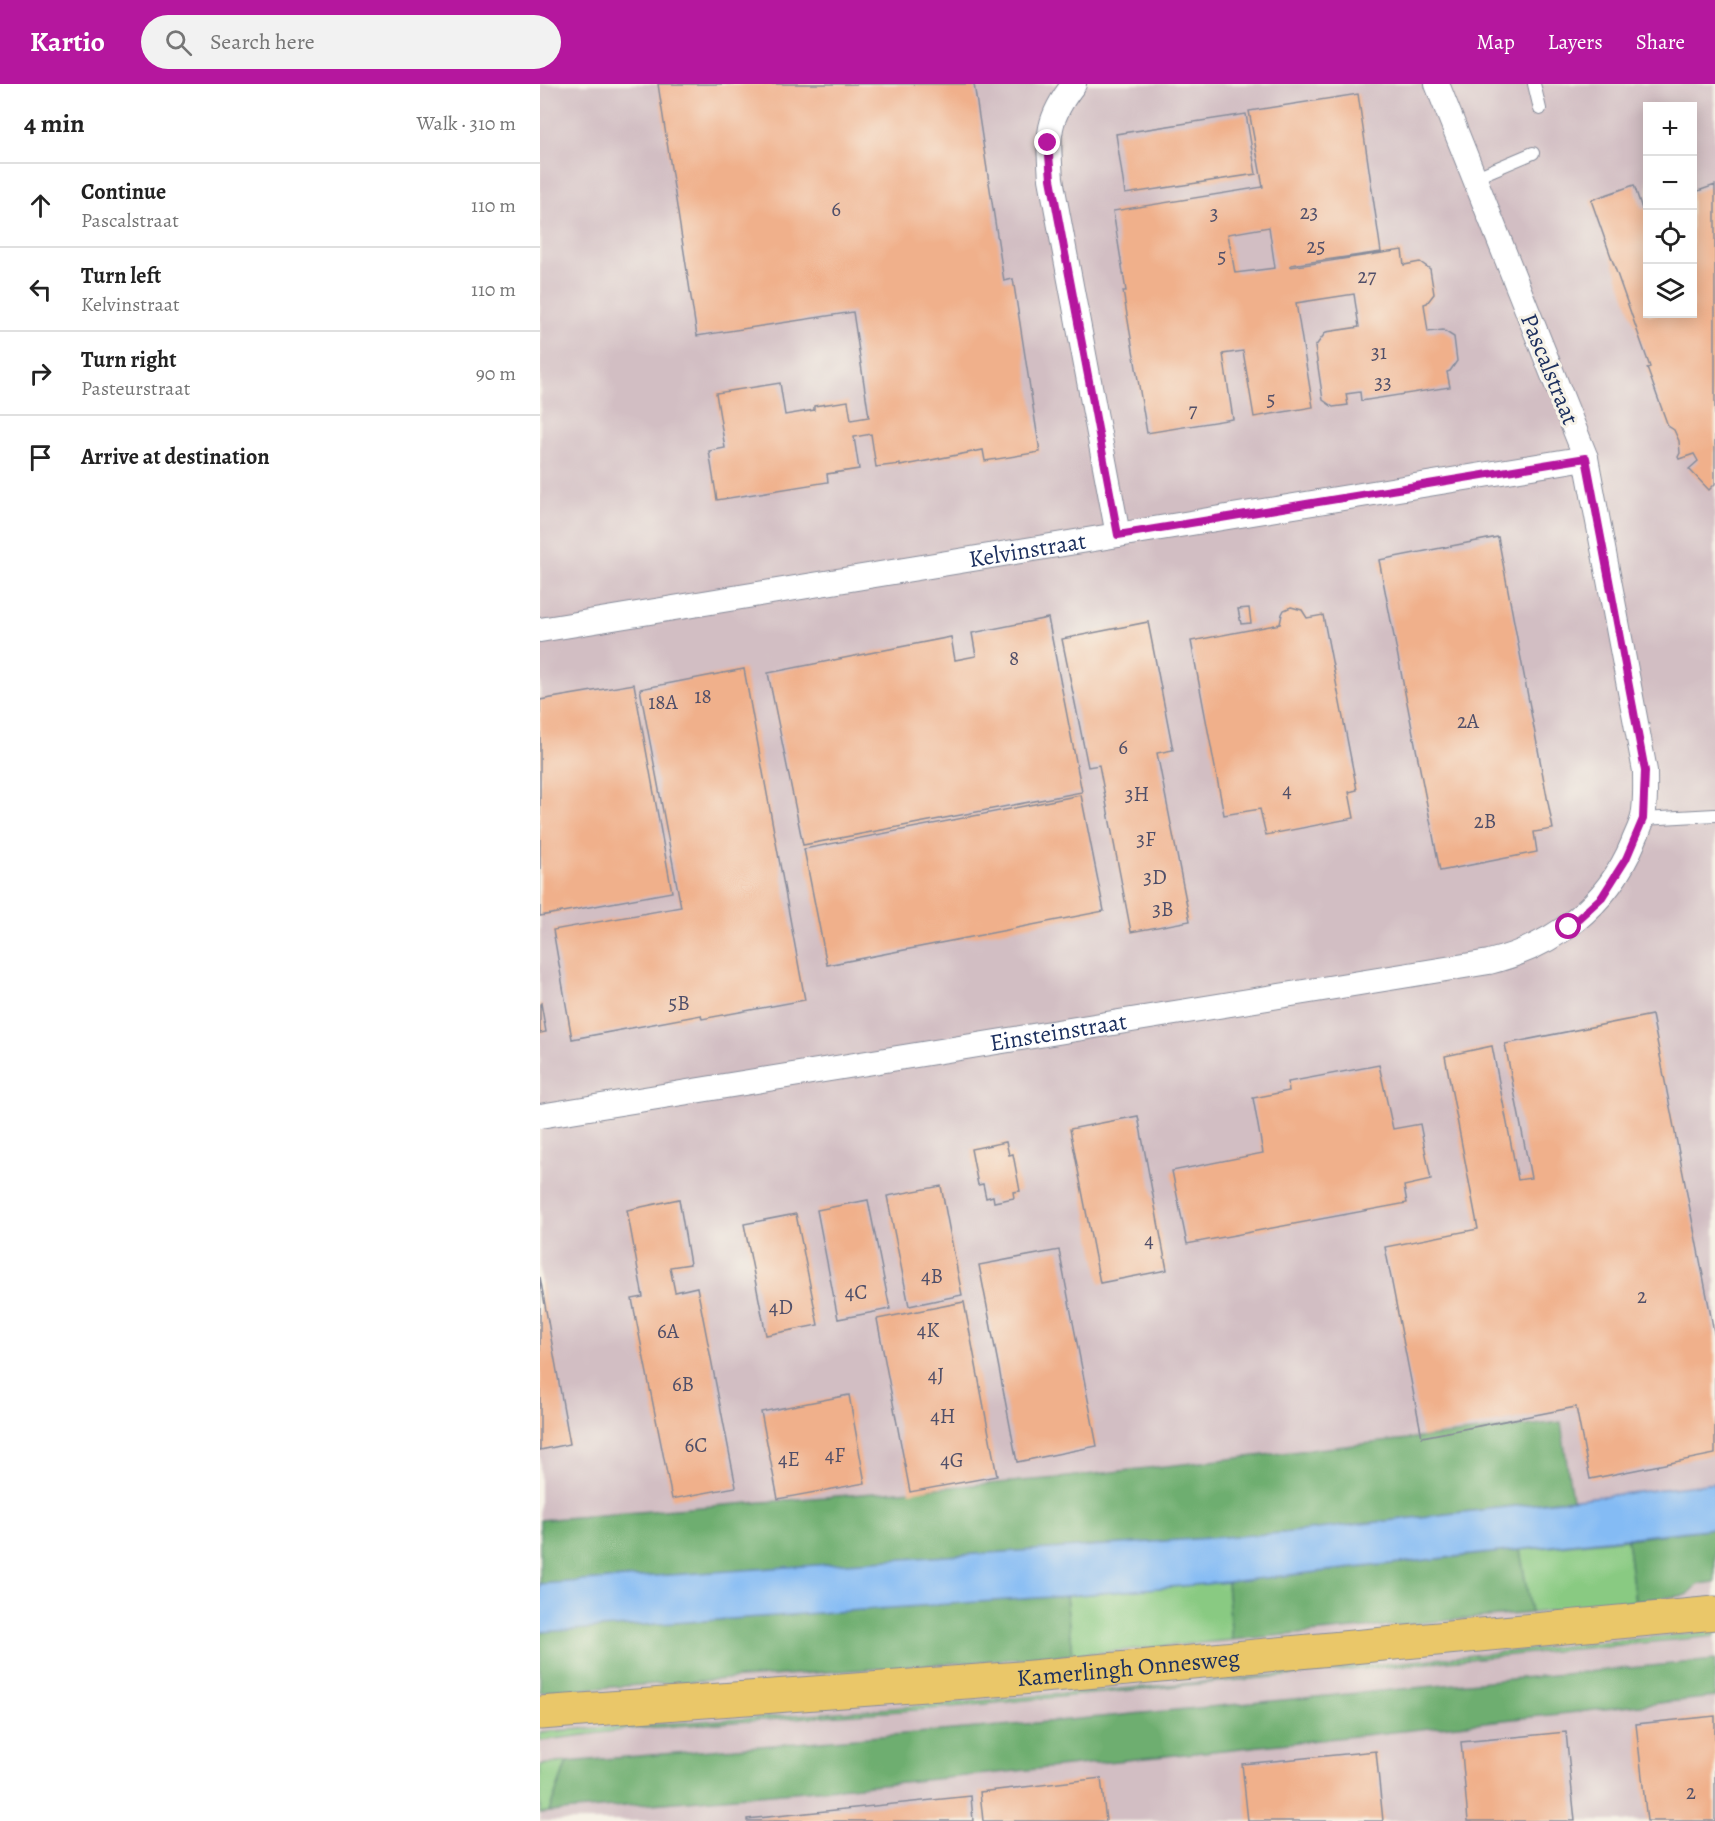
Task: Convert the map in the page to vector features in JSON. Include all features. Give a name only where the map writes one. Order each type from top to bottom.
[{"type":"main road","name":"Kamerlingh Onnesweg","points":[[540,1713],[1021,1678],[1715,1613]]},
{"type":"street","points":[[1074,84],[1052,118],[1048,143],[1051,179],[1118,535]]},
{"type":"street","name":"Pascalstraat","points":[[1437,84],[1586,458],[1645,771],[1643,819],[1626,859],[1602,897],[1569,927]]},
{"type":"street","name":"Kelvinstraat","points":[[540,630],[1586,458]]},
{"type":"street","name":"Einsteinstraat","points":[[540,1116],[1489,962],[1511,957],[1569,927]]},
{"type":"lane","points":[[1534,84],[1540,109]]},
{"type":"lane","points":[[1474,178],[1533,153]]},
{"type":"lane","points":[[1643,819],[1715,815]]},
{"type":"shaded area","points":[[540,84],[1715,84],[1715,1821],[540,1821]]},
{"type":"green space","points":[[1561,1422],[1572,1499],[1284,1533],[540,1584],[540,1520],[1059,1478]]},
{"type":"green space","points":[[1715,1528],[1715,1582],[1699,1584],[1687,1595],[1635,1601],[1627,1539]]},
{"type":"green space","points":[[1627,1539],[1635,1601],[1531,1613],[1520,1550]]},
{"type":"green space","points":[[1520,1550],[1531,1613],[1232,1640],[1227,1582]]},
{"type":"green space","points":[[1227,1582],[1232,1640],[1072,1655],[1066,1596]]},
{"type":"green space","points":[[1066,1596],[1072,1655],[540,1692],[540,1632]]},
{"type":"green space","points":[[1715,1631],[1715,1636],[929,1709],[629,1729],[540,1741],[540,1732],[857,1711],[1193,1683]]},
{"type":"green space","points":[[1715,1660],[1715,1697],[987,1774],[549,1812],[567,1762],[1025,1724]]},
{"type":"green space","points":[[567,1762],[549,1812],[540,1813],[540,1765]]},
{"type":"water","points":[[1715,1483],[1715,1528],[1227,1582],[1066,1596],[540,1632],[540,1584],[1284,1533]]},
{"type":"building","points":[[658,84],[974,84],[1004,281],[1013,279],[1040,452],[985,461],[983,450],[900,466],[900,464],[876,467],[871,434],[854,437],[859,469],[827,474],[828,482],[717,500],[709,451],[725,448],[716,393],[780,383],[785,415],[814,410],[814,406],[848,401],[851,420],[869,417],[853,312],[697,336]]},
{"type":"building","points":[[1358,94],[1381,252],[1291,265],[1291,267],[1402,250],[1404,265],[1420,262],[1430,269],[1434,294],[1424,304],[1428,332],[1443,330],[1454,337],[1457,361],[1447,372],[1450,387],[1361,401],[1360,392],[1346,394],[1348,405],[1333,407],[1323,400],[1315,347],[1326,332],[1359,327],[1354,294],[1296,303],[1313,407],[1254,417],[1243,351],[1223,354],[1233,419],[1147,433],[1123,291],[1126,291],[1113,211],[1263,187],[1249,111]],"holes":[[[1269,227],[1275,268],[1235,273],[1228,234]]]},
{"type":"building","points":[[1246,114],[1256,174],[1125,194],[1116,134]]},
{"type":"building","points":[[1634,185],[1643,209],[1643,318],[1697,318],[1697,191],[1715,185],[1715,484],[1709,490],[1689,469],[1698,461],[1694,454],[1679,459],[1678,457],[1679,441],[1674,430],[1668,426],[1647,368],[1650,367],[1591,200]]},
{"type":"building","points":[[1498,537],[1553,829],[1534,832],[1537,852],[1440,871],[1379,560]]},
{"type":"building","points":[[1291,607],[1302,610],[1307,618],[1323,615],[1357,790],[1349,792],[1354,818],[1266,835],[1260,809],[1224,815],[1191,641],[1280,624],[1284,610]]},
{"type":"building","points":[[1249,608],[1251,623],[1241,624],[1238,609]]},
{"type":"building","points":[[1048,618],[1082,792],[803,845],[768,673],[951,637],[955,660],[976,656],[972,633]]},
{"type":"building","points":[[1148,622],[1173,750],[1157,753],[1190,921],[1131,932],[1099,765],[1088,767],[1062,639]]},
{"type":"building","points":[[744,669],[805,1000],[702,1019],[701,1015],[572,1039],[553,930],[681,907],[640,689]]},
{"type":"building","points":[[634,684],[672,892],[540,916],[540,700]]},
{"type":"building","points":[[1081,795],[1104,911],[827,965],[804,849]]},
{"type":"building","points":[[540,1004],[546,1032],[540,1033]]},
{"type":"building","points":[[1652,1015],[1715,1337],[1715,1454],[1590,1479],[1576,1407],[1422,1437],[1385,1247],[1478,1229],[1445,1056],[1492,1046],[1518,1180],[1531,1178],[1505,1044]]},
{"type":"building","points":[[1379,1065],[1393,1129],[1420,1124],[1431,1180],[1404,1186],[1407,1203],[1187,1244],[1172,1171],[1263,1153],[1253,1098],[1289,1091],[1288,1082]]},
{"type":"building","points":[[1138,1116],[1167,1270],[1100,1283],[1070,1129]]},
{"type":"building","points":[[1006,1142],[1009,1155],[1013,1154],[1020,1191],[1013,1192],[1014,1198],[994,1202],[993,1196],[986,1198],[983,1184],[978,1185],[971,1149]]},
{"type":"building","points":[[941,1186],[962,1295],[909,1306],[887,1196]]},
{"type":"building","points":[[679,1199],[690,1264],[670,1267],[675,1292],[697,1287],[736,1487],[672,1499],[632,1299],[643,1297],[627,1210]]},
{"type":"building","points":[[868,1200],[890,1309],[838,1319],[817,1210]]},
{"type":"building","points":[[796,1214],[818,1325],[766,1335],[744,1224]]},
{"type":"building","points":[[1059,1250],[1097,1446],[1017,1462],[979,1265]]},
{"type":"building","points":[[540,1277],[570,1444],[540,1450]]},
{"type":"building","points":[[964,1302],[997,1476],[910,1492],[877,1319]]},
{"type":"building","points":[[849,1395],[865,1483],[778,1499],[761,1412]]},
{"type":"building","points":[[1715,1716],[1715,1821],[1647,1821],[1636,1724]]},
{"type":"building","points":[[1566,1732],[1575,1821],[1468,1821],[1461,1742]]},
{"type":"building","points":[[1376,1751],[1383,1821],[1248,1821],[1242,1764]]},
{"type":"building","points":[[1101,1778],[1106,1821],[983,1821],[980,1792]]},
{"type":"building","points":[[971,1796],[973,1821],[747,1821],[747,1819]]},
{"type":"route","points":[[1048,143],[1051,179],[1118,535],[1586,458],[1645,771],[1645,794],[1643,819],[1626,859],[1602,897],[1569,927]]}]
